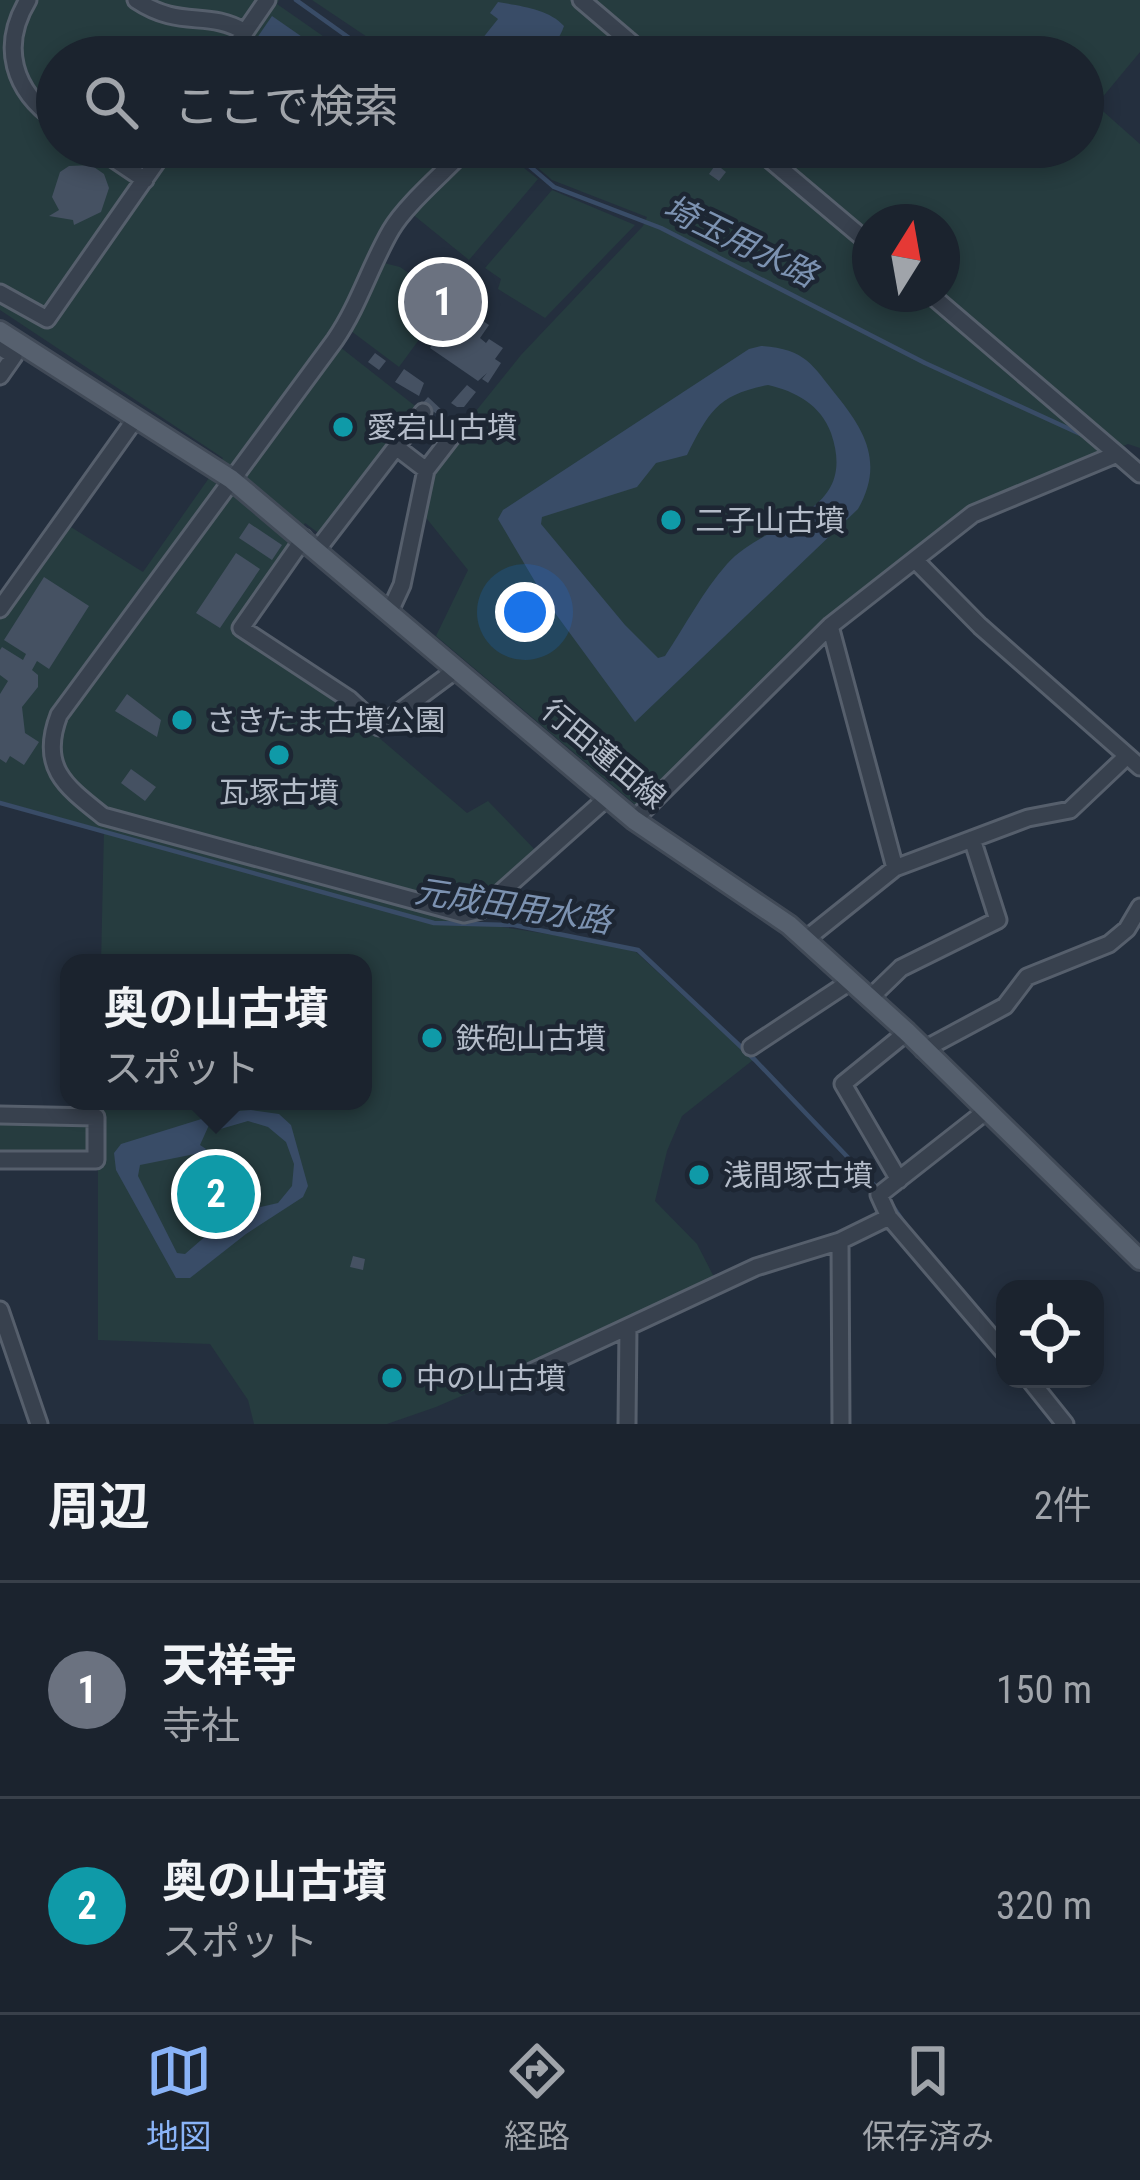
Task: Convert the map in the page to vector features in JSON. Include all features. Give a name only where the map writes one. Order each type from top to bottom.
[{"type":"main road","name":"行田蓮田線","points":[[0,331],[234,476],[634,820],[805,940],[1138,1254]]},
{"type":"street","points":[[28,0],[9,43],[12,67],[23,91],[36,102]]},
{"type":"street","points":[[136,0],[160,16],[227,21],[245,32]]},
{"type":"street","points":[[242,36],[267,0]]},
{"type":"street","points":[[581,0],[623,36]]},
{"type":"street","points":[[127,168],[145,180]]},
{"type":"street","points":[[0,293],[47,319],[153,168]]},
{"type":"street","points":[[447,168],[401,215],[354,313],[59,715],[53,731],[53,756],[63,784],[103,816],[464,914],[481,910],[608,797]]},
{"type":"street","points":[[780,168],[852,229]]},
{"type":"street","points":[[951,312],[1140,474]]},
{"type":"street","points":[[0,347],[14,356],[0,376]]},
{"type":"street","points":[[424,412],[242,628],[349,699],[379,727],[457,669]]},
{"type":"street","points":[[0,609],[136,418]]},
{"type":"street","points":[[389,613],[402,586],[426,470],[453,435]]},
{"type":"street","points":[[396,447],[426,470]]},
{"type":"street","points":[[634,820],[830,626],[973,514],[1118,454]]},
{"type":"street","points":[[805,940],[895,868],[1028,818],[1070,810],[1134,761],[980,626],[916,561]]},
{"type":"street","points":[[830,626],[895,868]]},
{"type":"street","points":[[870,998],[901,968],[998,920],[972,839]]},
{"type":"street","points":[[923,1050],[1005,1006],[1028,977],[1108,944],[1140,908]]},
{"type":"street","points":[[751,1047],[850,981]]},
{"type":"street","points":[[907,1032],[843,1084],[888,1188],[889,1217],[996,1342]]},
{"type":"street","points":[[888,1188],[986,1112]]},
{"type":"street","points":[[0,1115],[96,1117],[96,1160],[0,1160]]},
{"type":"street","points":[[529,1373],[756,1267],[840,1241],[889,1217]]},
{"type":"street","points":[[840,1241],[841,1424]]},
{"type":"street","points":[[0,1310],[39,1424]]},
{"type":"street","points":[[627,1424],[628,1327]]},
{"type":"street","points":[[1036,1388],[1065,1424]]},
{"type":"green space","name":"さきたま古墳公園","points":[[0,0],[279,0],[277,4],[323,36],[36,36],[36,168],[524,168],[538,179],[469,260],[411,213],[396,232],[384,263],[400,267],[448,300],[399,367],[351,331],[340,347],[419,409],[321,535],[305,523],[234,627],[350,704],[377,736],[467,813],[488,801],[539,854],[475,908],[476,923],[636,952],[753,1060],[682,1116],[667,1151],[655,1201],[697,1244],[716,1281],[617,1329],[387,1424],[254,1424],[248,1400],[210,1344],[98,1340],[98,1165],[0,1164],[0,1113],[372,1110],[372,954],[101,954],[104,830],[0,801],[0,615],[66,524],[143,572],[223,458],[0,310]]},
{"type":"green space","name":"さきたま古墳公園","points":[[312,0],[1140,0],[1140,52],[1104,95],[1104,36],[366,36]]},
{"type":"green space","name":"さきたま古墳公園","points":[[1104,112],[1140,144],[1140,448],[1128,444],[973,509],[637,806],[436,636],[468,570],[423,514],[431,469],[451,442],[521,355],[647,217],[552,180],[538,168],[1104,168]]},
{"type":"green space","points":[[552,190],[635,225],[545,318],[498,289],[501,279],[485,268]]},
{"type":"water","points":[[498,2],[542,12],[564,26],[559,36],[484,36],[498,19],[490,13]]},
{"type":"water","points":[[272,16],[301,36],[258,36]]},
{"type":"water","points":[[761,346],[788,351],[807,360],[821,376],[863,436],[870,464],[866,493],[858,509],[635,722],[547,602],[498,519],[503,510],[749,349]],"holes":[[[768,385],[806,401],[827,423],[836,461],[833,483],[805,513],[727,564],[665,656],[658,658],[541,524],[542,517],[637,487],[656,463],[687,455],[709,417],[726,400]]]},
{"type":"water","points":[[224,1112],[279,1114],[291,1125],[308,1186],[303,1197],[190,1278],[176,1278],[116,1170],[114,1153],[121,1144]],"holes":[[[248,1121],[268,1127],[286,1142],[294,1164],[292,1186],[278,1203],[231,1214],[185,1254],[177,1253],[138,1176],[140,1165],[205,1152],[200,1145],[209,1125],[217,1130]]]},
{"type":"building","points":[[95,168],[104,174],[109,188],[101,212],[74,225],[73,220],[49,216],[59,210],[52,197],[60,172]]},
{"type":"building","points":[[713,168],[726,172],[719,181],[709,174]]},
{"type":"building","points":[[468,311],[489,325],[480,338],[503,348],[495,359],[501,363],[488,383],[482,379],[487,373],[478,381],[430,348],[439,334],[447,340]]},
{"type":"building","points":[[375,353],[386,361],[379,370],[368,362]]},
{"type":"building","points":[[404,369],[424,383],[419,396],[395,382]]},
{"type":"building","points":[[467,385],[476,392],[464,407],[457,407],[451,403]]},
{"type":"building","points":[[428,397],[444,412],[440,416],[422,404]]},
{"type":"building","points":[[249,523],[282,545],[272,560],[239,538]]},
{"type":"building","points":[[236,553],[260,569],[220,628],[196,613]]},
{"type":"building","points":[[44,577],[89,606],[49,669],[37,661],[32,670],[38,675],[38,687],[22,707],[25,733],[39,742],[24,765],[10,756],[6,763],[0,759],[0,694],[8,681],[0,675],[0,650],[23,660],[26,654],[4,640]]},
{"type":"building","points":[[127,694],[161,720],[157,737],[115,711]]},
{"type":"building","points":[[131,769],[156,787],[145,801],[121,783]]},
{"type":"building","points":[[353,1256],[365,1259],[363,1270],[350,1267]]},
{"type":"waterway","name":"埼玉用水路","points":[[296,0],[347,36]]},
{"type":"waterway","name":"埼玉用水路","points":[[532,168],[554,187],[661,228],[925,363],[1087,437]]},
{"type":"waterway","name":"元成田用水路","points":[[0,803],[434,923],[514,925],[638,950],[755,1060],[878,1189]]},
{"type":"waterway","name":"元成田用水路","points":[[890,1202],[907,1227]]},
{"type":"place","name":"天祥寺","points":[[443,302]]},
{"type":"place","name":"愛宕山古墳","points":[[343,427]]},
{"type":"place","name":"二子山古墳","points":[[671,520]]},
{"type":"place","name":"さきたま古墳公園","points":[[182,720]]},
{"type":"place","name":"瓦塚古墳","points":[[279,755]]},
{"type":"place","name":"鉄砲山古墳","points":[[432,1038]]},
{"type":"place","name":"浅間塚古墳","points":[[699,1175]]},
{"type":"place","name":"奥の山古墳","points":[[216,1194]]},
{"type":"place","name":"中の山古墳","points":[[392,1378]]}]
